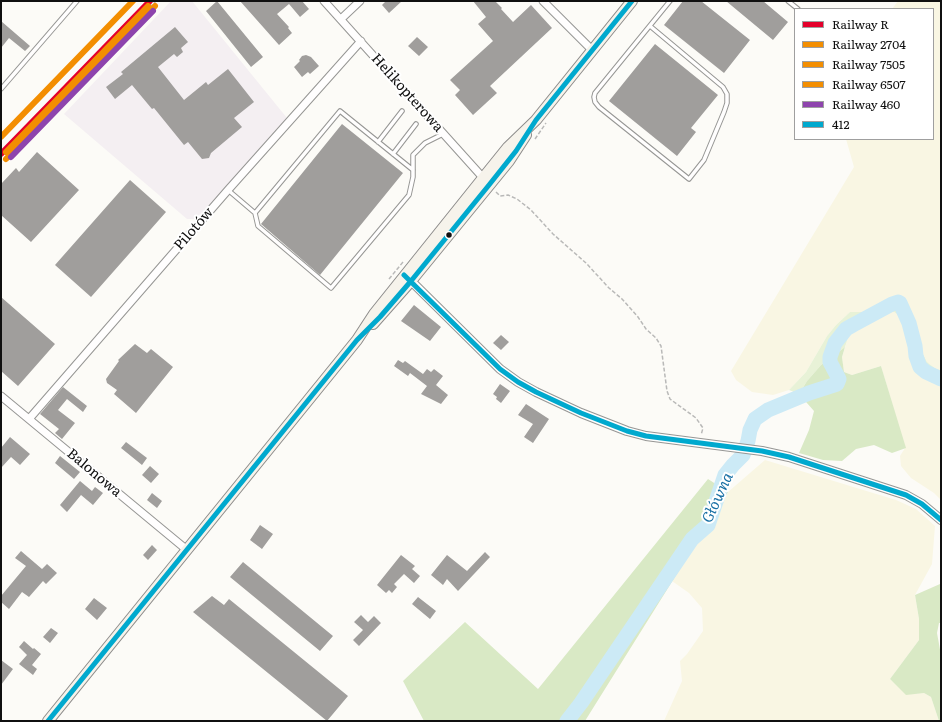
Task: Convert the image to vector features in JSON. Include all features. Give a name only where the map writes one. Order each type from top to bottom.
[{"type":"main road","points":[[48,721],[357,340],[374,314],[408,278],[486,181],[516,151],[536,120],[632,1]]},
{"type":"street","name":"Helikopterowa","points":[[324,1],[486,181]]},
{"type":"street","points":[[341,19],[360,1]]},
{"type":"street","points":[[543,1],[592,50]]},
{"type":"street","name":"Pilotów","points":[[29,419],[228,190],[361,41]]},
{"type":"street","points":[[408,278],[433,305],[500,369],[518,382],[536,392],[581,413],[627,431],[646,436],[762,451],[810,464],[906,495],[922,504],[941,520]]},
{"type":"street","name":"Balonowa","points":[[1,396],[187,550]]},
{"type":"lane","points":[[1,89],[77,1]]},
{"type":"lane","points":[[650,26],[723,87],[727,94],[727,103],[724,112],[704,160],[689,179],[599,106],[594,97],[595,92],[670,1]]},
{"type":"lane","points":[[788,1],[797,8]]},
{"type":"lane","points":[[255,213],[340,111],[413,170]]},
{"type":"lane","points":[[378,142],[402,111]]},
{"type":"lane","points":[[393,154],[416,124]]},
{"type":"lane","points":[[228,190],[255,213],[258,226],[331,288],[409,195],[413,177],[413,155],[425,144],[444,134]]},
{"type":"path","points":[[87,72],[156,1]]},
{"type":"path","points":[[535,138],[549,119]]},
{"type":"path","points":[[486,181],[500,196],[508,195],[517,199],[531,210],[553,234],[586,263],[609,288],[622,299],[656,338],[661,346],[667,392],[670,399],[696,418],[700,423],[702,428],[699,443]]},
{"type":"path","points":[[389,279],[403,262]]},
{"type":"shaded area","points":[[171,1],[192,1],[287,118],[199,219],[187,219],[64,114]]},
{"type":"shaded area","points":[[898,1],[941,1],[941,370],[936,369],[927,362],[921,350],[906,301],[880,305],[866,312],[850,312],[827,336],[806,372],[789,390],[773,395],[752,392],[736,380],[731,371],[854,167],[846,140],[934,140],[934,8],[893,8]]},
{"type":"shaded area","points":[[887,312],[894,312],[900,316],[911,345],[913,359],[919,370],[941,383],[941,500],[934,493],[911,478],[901,466],[900,456],[905,448],[881,366],[852,375],[844,372],[842,357],[849,335],[854,328]]},
{"type":"shaded area","points":[[765,460],[896,500],[916,509],[935,526],[932,564],[915,595],[919,619],[919,640],[890,679],[906,694],[924,693],[931,697],[939,721],[664,721],[682,681],[680,661],[687,654],[703,631],[702,608],[689,593],[672,581],[728,492]]},
{"type":"green space","points":[[899,298],[906,301],[921,350],[927,362],[936,369],[941,370],[941,383],[919,370],[913,359],[911,345],[900,316],[894,312],[887,312],[854,328],[849,335],[845,347],[821,365],[807,381],[799,394],[789,390],[806,372],[827,336],[850,312],[866,312]]},
{"type":"green space","points":[[845,347],[842,357],[844,372],[852,375],[881,366],[906,448],[892,453],[874,445],[856,449],[842,461],[823,460],[799,453],[809,430],[814,411],[799,394],[807,381],[821,365]]},
{"type":"green space","points":[[708,479],[728,492],[585,721],[424,721],[403,681],[465,622],[538,689]]},
{"type":"green space","points":[[940,584],[941,623],[939,623],[937,633],[941,655],[941,721],[939,721],[931,697],[924,693],[906,695],[890,679],[919,640],[919,619],[915,595]]},
{"type":"building","points":[[217,1],[263,57],[251,67],[206,11]]},
{"type":"building","points":[[240,1],[302,1],[309,9],[300,17],[289,4],[277,14],[289,27],[288,28],[292,33],[279,45]]},
{"type":"building","points":[[386,1],[402,1],[389,13],[382,5]]},
{"type":"building","points":[[473,1],[495,1],[513,22],[531,5],[552,28],[490,86],[497,93],[473,115],[455,95],[460,90],[450,80],[493,41],[478,24],[486,17]]},
{"type":"building","points":[[683,1],[701,1],[750,40],[724,73],[664,25]]},
{"type":"building","points":[[726,1],[763,1],[788,22],[773,40]]},
{"type":"building","points":[[1,21],[30,46],[25,51],[9,38],[1,48]]},
{"type":"building","points":[[175,27],[188,42],[181,48],[183,52],[177,57],[174,54],[158,67],[184,100],[206,82],[208,85],[228,69],[254,102],[234,118],[242,127],[211,153],[209,158],[202,159],[188,142],[184,145],[154,108],[152,109],[132,85],[115,99],[106,87],[123,74],[121,72]]},
{"type":"building","points":[[417,37],[428,47],[419,56],[408,46]]},
{"type":"building","points":[[655,44],[718,95],[691,128],[696,132],[677,156],[609,101]]},
{"type":"building","points":[[306,55],[311,57],[319,66],[310,74],[308,72],[302,77],[294,67],[300,61],[299,60],[302,56]]},
{"type":"building","points":[[342,124],[403,173],[320,275],[261,224]]},
{"type":"building","points":[[37,152],[79,190],[31,242],[1,215],[1,184],[16,168],[19,172]]},
{"type":"building","points":[[130,180],[166,212],[91,297],[55,265]]},
{"type":"building","points":[[1,297],[55,344],[18,386],[1,371]]},
{"type":"building","points":[[414,305],[441,327],[430,341],[401,321]]},
{"type":"building","points":[[501,335],[509,342],[501,350],[493,343]]},
{"type":"building","points":[[135,344],[147,353],[151,349],[173,367],[136,413],[114,394],[117,390],[107,383],[106,379],[119,361],[118,360]]},
{"type":"building","points":[[398,360],[403,363],[405,361],[423,374],[427,369],[431,372],[434,369],[443,376],[436,385],[448,395],[441,404],[421,394],[427,386],[410,373],[408,376],[394,366]]},
{"type":"building","points":[[500,384],[510,391],[501,403],[493,394]]},
{"type":"building","points":[[63,387],[87,406],[83,412],[67,399],[58,410],[75,423],[62,439],[55,433],[59,429],[40,414]]},
{"type":"building","points":[[526,404],[549,419],[533,443],[524,437],[533,424],[518,415]]},
{"type":"building","points":[[10,437],[30,454],[20,465],[11,457],[1,468],[1,448]]},
{"type":"building","points":[[126,442],[147,458],[142,465],[121,448]]},
{"type":"building","points":[[60,456],[80,472],[74,479],[55,463]]},
{"type":"building","points":[[150,466],[159,474],[151,483],[142,475]]},
{"type":"building","points":[[80,481],[92,491],[95,487],[103,493],[93,505],[81,495],[67,512],[60,505]]},
{"type":"building","points":[[152,493],[162,501],[157,508],[147,500]]},
{"type":"building","points":[[260,525],[273,534],[262,549],[250,540]]},
{"type":"building","points":[[152,545],[157,550],[148,560],[143,555]]},
{"type":"building","points":[[21,551],[42,569],[47,564],[57,573],[46,584],[43,581],[29,597],[22,592],[9,609],[1,602],[1,596],[26,566],[15,558]]},
{"type":"building","points":[[485,552],[490,557],[458,591],[447,579],[443,585],[431,575],[447,555],[467,571]]},
{"type":"building","points":[[401,555],[415,566],[412,569],[420,576],[414,583],[404,574],[394,584],[397,587],[392,593],[389,590],[386,593],[377,585]]},
{"type":"building","points":[[243,562],[333,636],[320,651],[230,577]]},
{"type":"building","points":[[212,596],[224,605],[229,599],[348,696],[327,721],[193,612]]},
{"type":"building","points":[[418,597],[436,611],[430,619],[412,604]]},
{"type":"building","points":[[94,598],[107,608],[97,620],[85,609]]},
{"type":"building","points":[[361,615],[368,622],[374,616],[381,623],[359,646],[353,640],[363,630],[354,622]]},
{"type":"building","points":[[51,628],[58,633],[50,643],[43,637]]},
{"type":"building","points":[[24,641],[41,654],[32,665],[37,669],[33,675],[19,664],[27,655],[19,647]]},
{"type":"building","points":[[1,660],[13,669],[1,685]]},
{"type":"waterway","name":"Główna","points":[[567,721],[581,703],[692,539],[708,525],[725,475],[743,455],[750,430],[755,419],[768,410],[809,393],[837,384],[839,379],[830,362],[830,357],[835,343],[846,329],[892,304],[898,302],[900,303],[909,323],[916,356],[920,367],[926,372],[941,379]]},
{"type":"rail line","name":"6507","points":[[1,137],[133,1]]},
{"type":"rail line","name":"R","points":[[1,154],[150,1]]},
{"type":"rail line","name":"7505","points":[[6,152],[148,6]]},
{"type":"rail line","name":"2704","points":[[6,159],[155,6]]},
{"type":"rail line","name":"460","points":[[11,157],[153,11]]},
{"type":"transit line","name":"412","points":[[48,721],[357,340],[380,317],[411,281],[489,185],[516,151],[536,120],[632,1]]},
{"type":"transit line","name":"412","points":[[404,275],[500,369],[518,382],[536,392],[581,413],[627,431],[646,436],[762,451],[789,457],[906,495],[922,504],[941,520]]}]
